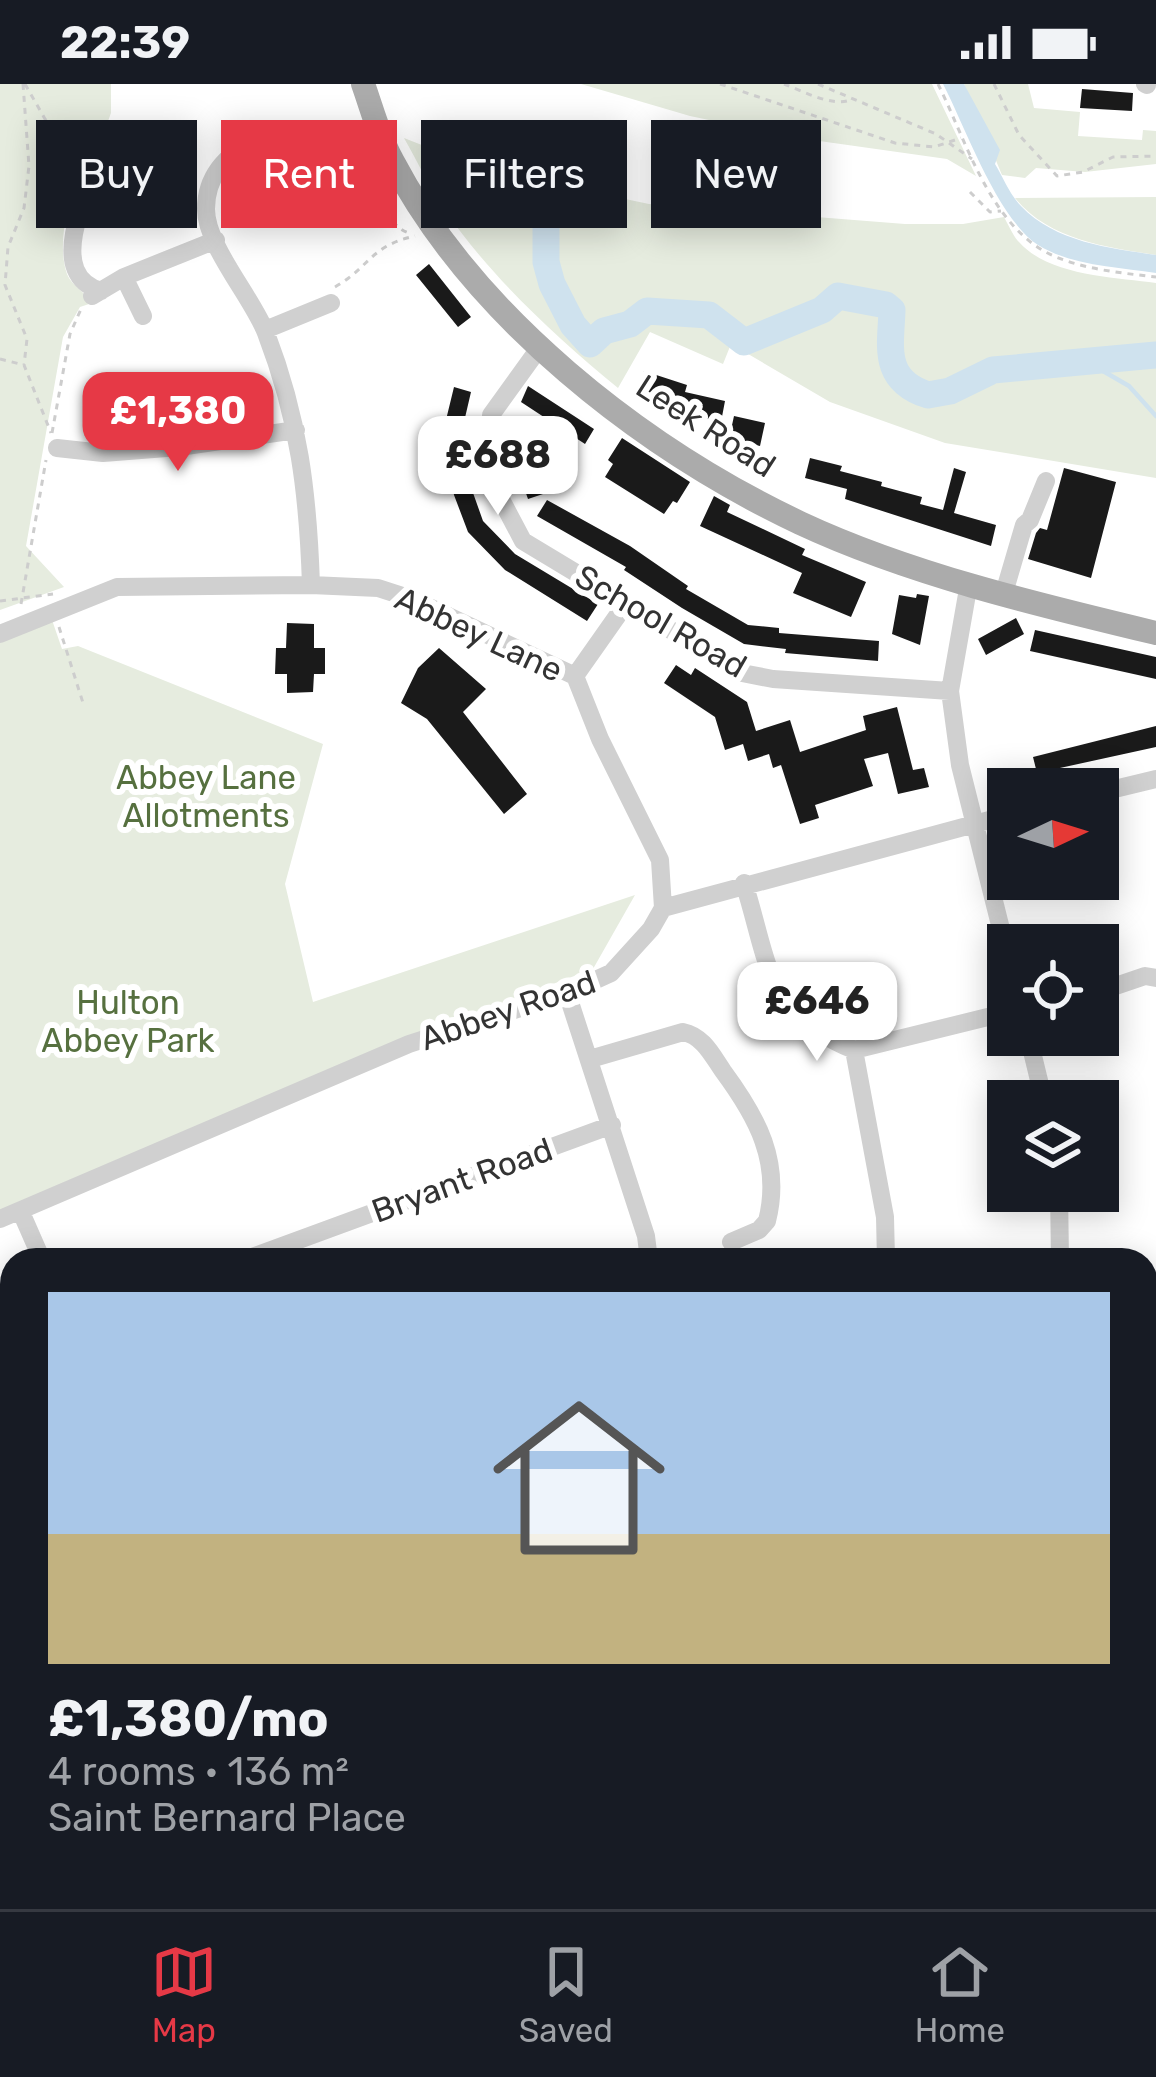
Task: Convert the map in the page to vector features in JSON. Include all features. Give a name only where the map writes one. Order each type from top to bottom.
[{"type":"main road","name":"Leek Road","points":[[363,84],[390,158],[464,270],[540,347],[637,425],[739,490],[802,523],[969,583],[1156,633]]},
{"type":"street","points":[[221,167],[211,176],[206,212],[265,330],[296,430],[308,496],[310,585]]},
{"type":"street","points":[[76,228],[75,274],[96,294],[216,239]]},
{"type":"street","points":[[124,278],[143,316]]},
{"type":"street","points":[[265,330],[331,303]]},
{"type":"street","name":"School Road","points":[[540,347],[490,415],[494,486],[523,541],[742,673],[950,692]]},
{"type":"street","points":[[55,445],[103,453],[296,430]]},
{"type":"street","points":[[1004,593],[1024,525],[1046,481]]},
{"type":"street","points":[[969,583],[950,692],[956,742],[1000,924]]},
{"type":"street","name":"Abbey Lane","points":[[9,630],[117,587],[310,585],[379,588],[412,598],[575,676],[600,739],[660,860],[663,908]]},
{"type":"street","points":[[575,676],[625,605]]},
{"type":"street","points":[[1119,788],[1156,779]]},
{"type":"street","points":[[663,908],[987,819]]},
{"type":"street","points":[[744,883],[780,997],[798,1020],[820,1036],[854,1050],[987,1017]]},
{"type":"street","name":"Abbey Road","points":[[0,1220],[409,1044],[568,994],[611,974],[663,908]]},
{"type":"street","points":[[1119,985],[1145,976],[1156,978]]},
{"type":"street","points":[[568,994],[648,1248]]},
{"type":"street","points":[[590,1059],[675,1033],[690,1033],[704,1043],[757,1120],[769,1158],[769,1215],[759,1231],[730,1241]]},
{"type":"street","points":[[854,1050],[885,1217],[886,1248]]},
{"type":"street","points":[[737,1126],[757,1120]]},
{"type":"street","name":"Bryant Road","points":[[277,1248],[612,1125]]},
{"type":"street","points":[[21,1212],[37,1248]]},
{"type":"street","points":[[1059,1212],[1060,1248]]},
{"type":"path","points":[[24,84],[46,120]]},
{"type":"path","points":[[24,84],[28,166],[24,208],[8,248],[4,285],[27,339],[24,364],[55,445]]},
{"type":"path","points":[[720,84],[895,143],[934,147],[963,137]]},
{"type":"path","points":[[784,84],[842,104],[852,100]]},
{"type":"path","points":[[818,84],[936,134],[976,161]]},
{"type":"path","points":[[938,84],[1015,230],[1054,256],[1106,271],[1156,277]]},
{"type":"path","points":[[995,84],[1019,135],[1057,176],[1083,172],[1113,157],[1156,156]]},
{"type":"path","points":[[970,192],[989,212],[1002,211]]},
{"type":"path","points":[[331,303],[332,289],[360,270],[386,242],[423,234],[396,228]]},
{"type":"path","points":[[9,630],[22,600],[55,445],[70,334],[80,310],[89,308],[96,294]]},
{"type":"path","points":[[0,359],[24,364]]},
{"type":"path","points":[[0,601],[66,591],[83,599]]},
{"type":"path","points":[[53,610],[84,706]]},
{"type":"green space","points":[[0,84],[111,84],[108,120],[36,120],[36,228],[64,228],[67,274],[89,304],[80,307],[63,337],[26,546],[64,587],[0,610]]},
{"type":"green space","points":[[581,84],[932,84],[976,176],[947,159],[821,141],[821,120],[690,116]]},
{"type":"green space","points":[[964,84],[1028,84],[1034,108],[1080,112],[1078,136],[1142,140],[1143,130],[1156,131],[1156,164],[1085,172],[1036,168],[1025,178],[1002,175]]},
{"type":"green space","points":[[404,138],[421,145],[421,169]]},
{"type":"green space","points":[[1156,197],[1156,255],[1098,245],[1061,232],[1044,224],[1015,198]]},
{"type":"green space","points":[[627,199],[651,204],[651,228],[821,228],[821,217],[963,224],[1004,217],[1019,242],[1047,262],[1083,273],[1156,283],[1156,478],[945,443],[830,402],[731,344],[723,364],[650,332],[618,388],[548,327],[458,228],[627,228]]},
{"type":"green space","name":"Hulton Abbey Park","points":[[51,617],[62,649],[78,646],[323,744],[285,884],[313,1002],[635,895],[593,969],[406,1039],[0,1214],[0,643]]},
{"type":"water","points":[[943,84],[964,84],[1000,150],[995,164],[1021,206],[1066,235],[1156,255],[1156,273],[1065,257],[1023,232],[996,194]]},
{"type":"building","points":[[1082,89],[1133,93],[1132,111],[1080,108]]},
{"type":"building","points":[[429,264],[471,317],[458,327],[416,275]]},
{"type":"building","points":[[644,371],[687,385],[685,392],[725,401],[721,422],[689,415],[690,407],[640,392]]},
{"type":"building","points":[[528,386],[594,429],[585,444],[521,402]]},
{"type":"building","points":[[454,387],[471,392],[464,422],[466,455],[483,521],[515,554],[598,604],[587,621],[505,570],[468,532],[448,464],[445,424]]},
{"type":"building","points":[[734,416],[765,423],[760,446],[729,439]]},
{"type":"building","points":[[531,432],[546,493],[528,499],[512,434]]},
{"type":"building","points":[[622,438],[690,482],[664,514],[605,477],[613,464],[608,460]]},
{"type":"building","points":[[810,458],[922,497],[920,504],[943,510],[954,468],[966,472],[954,513],[996,525],[991,546],[845,499],[847,489],[805,478]]},
{"type":"building","points":[[1064,468],[1116,482],[1091,578],[1028,559],[1036,533],[1040,528],[1047,530]]},
{"type":"building","points":[[714,496],[730,505],[727,512],[805,549],[802,555],[866,582],[851,617],[793,593],[802,573],[700,526]]},
{"type":"building","points":[[547,500],[630,546],[686,589],[748,625],[779,628],[779,633],[879,641],[878,661],[785,653],[786,649],[744,644],[537,516]]},
{"type":"building","points":[[917,594],[929,596],[920,645],[892,634],[899,595],[916,598]]},
{"type":"building","points":[[1016,618],[1024,634],[986,655],[978,639]]},
{"type":"building","points":[[287,623],[314,624],[314,648],[325,648],[325,674],[314,674],[313,692],[287,693],[287,674],[275,674],[276,648],[286,648]]},
{"type":"building","points":[[1035,630],[1156,657],[1156,679],[1030,651]]},
{"type":"building","points":[[439,648],[486,689],[463,712],[527,794],[504,814],[427,719],[401,703],[418,668]]},
{"type":"building","points":[[676,665],[691,675],[695,668],[747,702],[756,731],[790,720],[800,752],[866,730],[863,716],[897,707],[913,770],[924,768],[929,787],[898,794],[888,753],[864,759],[873,786],[815,805],[819,818],[800,824],[781,765],[773,768],[769,754],[748,761],[743,744],[725,750],[715,717],[664,683]]},
{"type":"building","points":[[1156,726],[1156,747],[1060,768],[1036,768],[1033,757]]},
{"type":"waterway","points":[[546,228],[546,262],[552,284],[573,325],[590,344],[604,331],[630,324],[647,311],[709,315],[744,342],[822,310],[838,296],[892,310],[896,371],[928,395],[950,391],[993,370],[1156,355]]},
{"type":"waterway","points":[[1089,363],[1129,386],[1156,416]]},
{"type":"park label","name":"Abbey Lane Allotments","points":[[206,796]]}]
